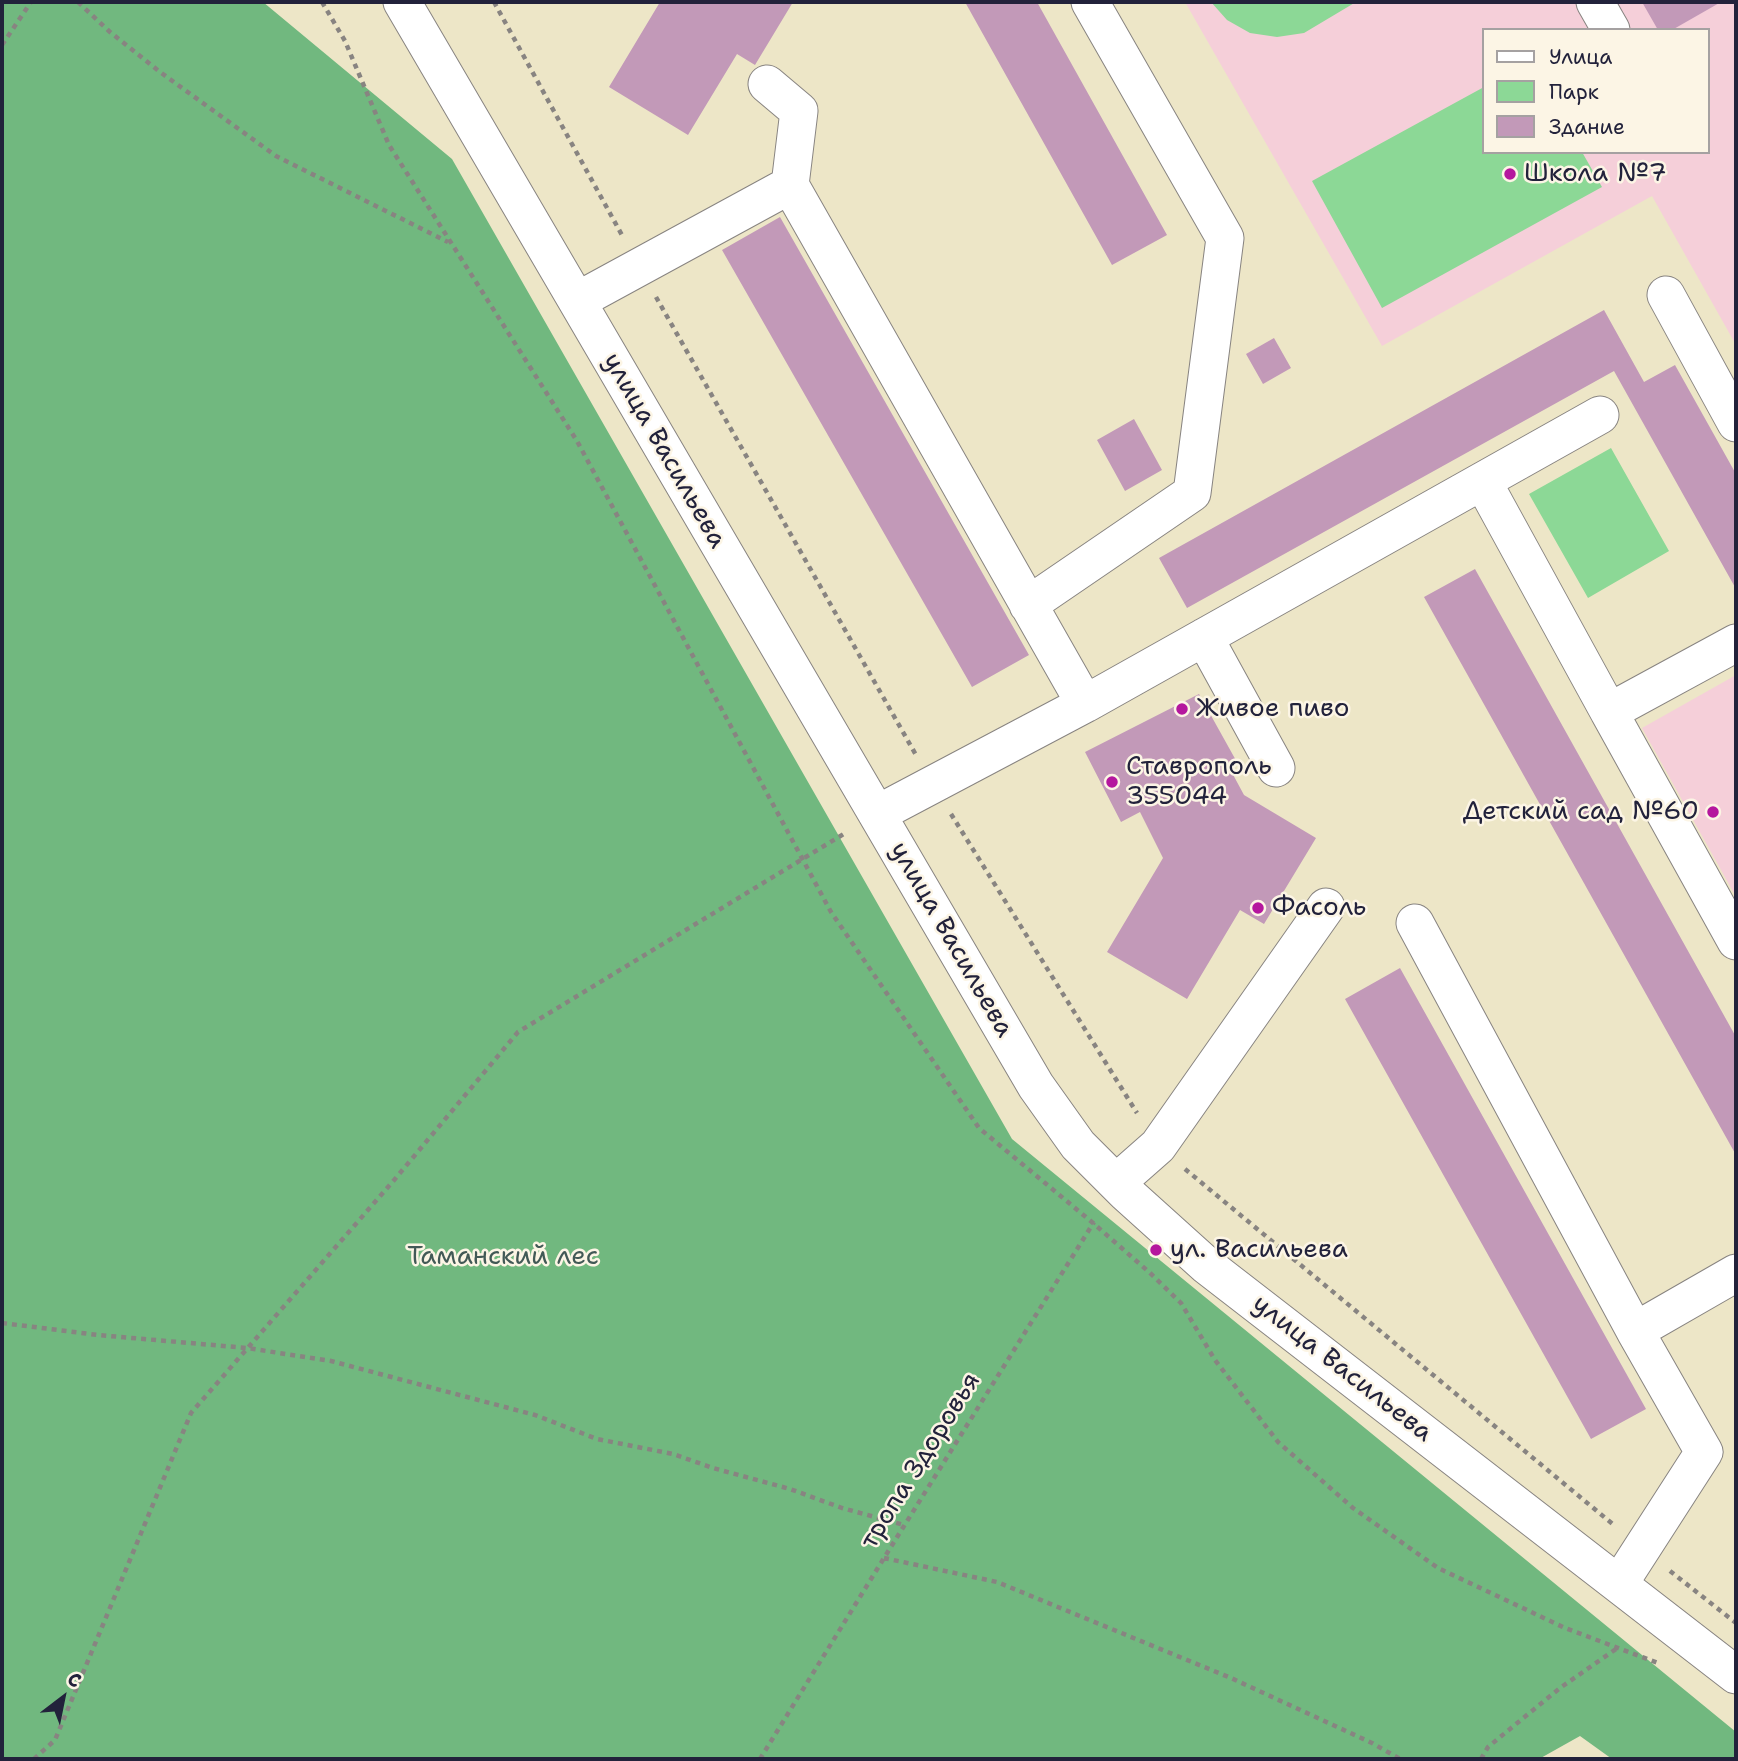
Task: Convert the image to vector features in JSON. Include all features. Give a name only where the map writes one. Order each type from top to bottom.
[{"type":"street","name":"улица Васильева","points":[[402,2],[1036,1086],[1078,1145],[1206,1265],[1736,1675]]},
{"type":"street","points":[[1028,605],[1192,493],[1225,239],[1090,2]]},
{"type":"street","points":[[1595,2],[1610,28]]},
{"type":"street","points":[[767,84],[799,111],[790,185],[1084,704]]},
{"type":"street","points":[[577,301],[790,185]]},
{"type":"street","points":[[1666,295],[1736,423]]},
{"type":"street","points":[[877,814],[1084,704],[1600,415]]},
{"type":"street","points":[[1483,482],[1736,941]]},
{"type":"street","points":[[1204,637],[1276,768]]},
{"type":"street","points":[[1609,712],[1736,643]]},
{"type":"street","points":[[1121,1187],[1158,1146],[1326,906]]},
{"type":"street","points":[[1415,923],[1635,1331],[1704,1452],[1619,1584]]},
{"type":"street","points":[[1635,1331],[1736,1273]]},
{"type":"path","points":[[2,45],[31,2]]},
{"type":"path","points":[[78,2],[160,72],[276,156],[450,243]]},
{"type":"path","points":[[322,2],[345,41],[388,145],[577,441],[831,912],[979,1128],[1093,1223],[1181,1303],[1215,1360],[1278,1441],[1353,1508],[1438,1568],[1565,1628],[1658,1663]]},
{"type":"path","points":[[494,2],[640,267],[932,784],[1158,1146],[1642,1549],[1736,1623]]},
{"type":"path","points":[[34,1759],[55,1740],[191,1413],[395,1180],[518,1032],[877,814]]},
{"type":"path","name":"тропа Здоровья","points":[[760,1759],[1093,1223],[1121,1187]]},
{"type":"path","points":[[2,1324],[247,1348],[331,1361],[535,1415],[597,1439],[673,1454],[904,1525]]},
{"type":"path","points":[[884,1558],[997,1582],[1231,1678],[1372,1743],[1400,1759]]},
{"type":"path","points":[[1481,1759],[1488,1747],[1560,1688],[1617,1648]]},
{"type":"shaded area","name":"Школа №7","points":[[1185,2],[1736,2],[1736,345],[1652,196],[1382,346]]},
{"type":"shaded area","name":"Детский сад №60","points":[[1736,675],[1736,897],[1642,728]]},
{"type":"green space","name":"Таманский лес","points":[[2,2],[263,2],[452,159],[1012,1139],[1736,1732],[1736,1759],[1612,1759],[1580,1736],[1539,1759],[2,1759]]},
{"type":"green space","points":[[1211,2],[1356,2],[1304,33],[1277,37],[1250,33],[1227,20]]},
{"type":"green space","points":[[1482,88],[1482,154],[1583,154],[1602,187],[1382,308],[1312,181]]},
{"type":"green space","points":[[1611,448],[1669,551],[1588,598],[1529,494]]},
{"type":"building","points":[[660,2],[793,2],[755,65],[737,54],[688,135],[609,87]]},
{"type":"building","points":[[965,2],[1037,2],[1167,235],[1112,265]]},
{"type":"building","points":[[1642,2],[1721,2],[1676,28],[1657,28]]},
{"type":"building","points":[[780,217],[1029,655],[972,687],[722,250]]},
{"type":"building","points":[[1604,310],[1644,382],[1675,365],[1736,474],[1736,589],[1614,371],[1187,608],[1159,558]]},
{"type":"building","points":[[1274,338],[1291,368],[1263,384],[1246,354]]},
{"type":"building","points":[[1134,419],[1162,470],[1125,491],[1097,440]]},
{"type":"building","points":[[1475,569],[1736,1037],[1736,1155],[1424,597]]},
{"type":"building","points":[[1199,694],[1238,764],[1230,769],[1244,795],[1316,838],[1264,924],[1240,910],[1187,999],[1107,952],[1163,858],[1140,812],[1121,822],[1085,752]]},
{"type":"building","points":[[1400,968],[1646,1409],[1591,1439],[1345,999]]},
{"type":"place","name":"Школа №7","points":[[1510,174]]},
{"type":"place","name":"Живое пиво","points":[[1182,709]]},
{"type":"place","name":"Ставрополь 355044","points":[[1112,782]]},
{"type":"place","name":"Детский сад №60","points":[[1713,812]]},
{"type":"place","name":"Фасоль","points":[[1258,908]]},
{"type":"place","name":"ул. Васильева","points":[[1156,1250]]}]
